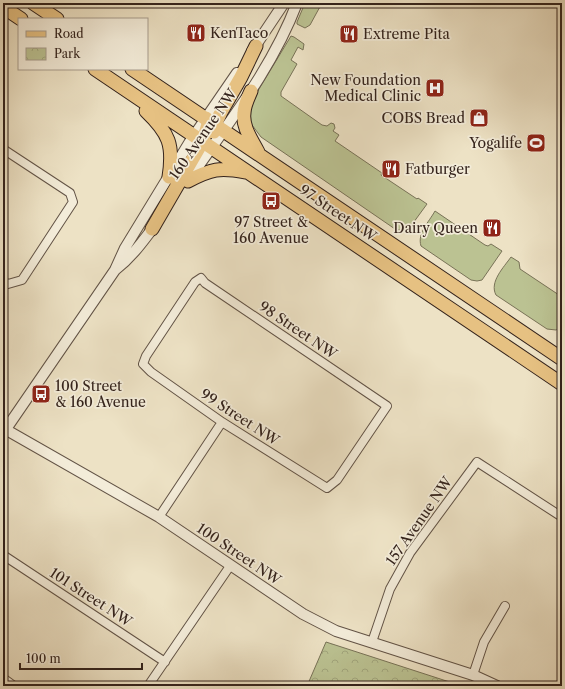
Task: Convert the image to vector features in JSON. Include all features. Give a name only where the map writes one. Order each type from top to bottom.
[{"type":"main road","points":[[33,3],[56,18]]},
{"type":"main road","points":[[3,7],[20,18]]},
{"type":"main road","points":[[152,229],[203,141],[208,124],[215,124],[241,78],[256,46]]},
{"type":"main road","name":"97 Street NW","points":[[96,70],[562,384]]},
{"type":"main road","name":"97 Street NW","points":[[134,70],[562,359]]},
{"type":"main road","points":[[120,86],[165,131],[170,147],[171,165],[169,177]]},
{"type":"main road","points":[[251,92],[244,113],[244,118],[247,132],[260,155]]},
{"type":"main road","points":[[188,181],[221,168],[249,172]]},
{"type":"street","points":[[256,46],[284,3]]},
{"type":"street","name":"160 Avenue NW","points":[[4,429],[115,270],[125,248],[169,177],[203,141],[215,124],[251,92],[267,67],[297,3]]},
{"type":"street","name":"160 Avenue NW","points":[[115,270],[126,262],[136,251],[188,181],[203,141]]},
{"type":"street","points":[[3,149],[70,193],[73,202],[22,280],[5,282]]},
{"type":"street","name":"98 Street NW","points":[[143,364],[146,356],[194,282],[201,278],[205,283],[387,406],[337,480],[327,488]]},
{"type":"street","name":"99 Street NW","points":[[143,364],[151,372],[222,422],[327,488]]},
{"type":"street","points":[[159,517],[222,422]]},
{"type":"street","name":"100 Street NW","points":[[4,429],[159,517],[303,614],[336,630],[473,675],[497,686]]},
{"type":"street","name":"157 Avenue NW","points":[[372,642],[390,588],[410,552],[477,462],[562,517]]},
{"type":"street","name":"101 Street NW","points":[[3,555],[165,662]]},
{"type":"street","points":[[148,686],[230,566]]},
{"type":"street","points":[[473,675],[484,642],[505,606]]},
{"type":"street","points":[[3,678],[14,686]]},
{"type":"green space","points":[[305,3],[322,3],[310,25],[305,28],[297,24],[297,22]]},
{"type":"green space","points":[[291,36],[304,44],[303,50],[298,47],[291,60],[297,64],[281,92],[281,96],[322,125],[327,126],[331,123],[334,124],[335,128],[333,131],[339,135],[335,141],[382,173],[381,175],[427,204],[408,230],[405,231],[395,229],[261,137],[249,121],[250,104]]},
{"type":"green space","points":[[435,211],[485,245],[488,246],[491,244],[502,251],[482,280],[471,280],[421,246],[420,241],[422,232]]},
{"type":"green space","points":[[511,257],[519,262],[520,269],[562,297],[562,327],[556,330],[547,329],[496,295],[494,285],[501,270]]},
{"type":"green space","points":[[326,642],[462,686],[307,686]]},
{"type":"place","name":"KenTaco","points":[[196,33]]},
{"type":"place","name":"Extreme Pita","points":[[349,34]]},
{"type":"place","name":"New Foundation Medical Clinic","points":[[435,88]]},
{"type":"place","name":"COBS Bread","points":[[479,118]]},
{"type":"place","name":"Yogalife","points":[[536,143]]},
{"type":"place","name":"Fatburger","points":[[391,169]]},
{"type":"place","name":"97 Street & 160 Avenue","points":[[271,201]]},
{"type":"place","name":"Dairy Queen","points":[[492,228]]},
{"type":"place","name":"100 Street & 160 Avenue","points":[[41,394]]}]
